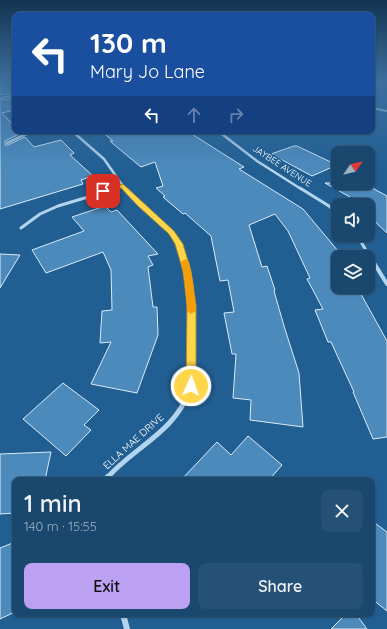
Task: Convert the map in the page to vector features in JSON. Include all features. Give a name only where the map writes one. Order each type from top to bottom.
[{"type":"street","points":[[7,143],[26,134]]},
{"type":"street","name":"ELLA MAE DRIVE","points":[[75,134],[105,160],[123,186],[140,204],[171,232],[179,244],[185,261],[189,282],[191,305],[192,378],[186,400],[175,417],[109,477]]},
{"type":"street","name":"JAYBEE AVENUE","points":[[222,134],[257,161],[331,208]]},
{"type":"street","points":[[21,228],[35,217],[52,209],[123,186]]},
{"type":"street","points":[[361,242],[387,284]]},
{"type":"street","points":[[124,617],[127,629]]},
{"type":"building","points":[[0,111],[9,111],[2,113],[12,124],[12,134],[19,134],[5,141],[5,145],[25,137],[34,147],[61,140],[74,153],[70,155],[93,176],[81,180],[83,184],[0,209]]},
{"type":"building","points":[[105,134],[192,134],[244,167],[239,169],[303,209],[337,250],[331,250],[331,294],[361,294],[387,341],[387,437],[373,439],[354,392],[331,342],[328,342],[315,310],[323,309],[307,279],[310,278],[288,231],[275,214],[249,225],[262,267],[267,266],[299,373],[303,427],[250,420],[251,400],[233,398],[236,354],[232,354],[224,313],[234,312],[228,280],[220,281],[211,236],[185,213],[183,214],[163,197],[165,196],[156,188],[163,186],[155,162],[141,167],[110,141],[113,141]]},
{"type":"building","points":[[297,146],[331,162],[331,168],[312,176],[271,154]]},
{"type":"building","points":[[325,183],[331,183],[331,186]]},
{"type":"building","points":[[338,190],[375,190],[387,196],[387,233],[375,222],[375,198],[350,197]]},
{"type":"building","points":[[105,206],[111,212],[117,210],[158,254],[148,256],[153,265],[148,267],[153,307],[157,307],[158,335],[137,393],[91,384],[111,342],[100,343],[102,311],[112,310],[111,270],[103,252],[46,273],[32,250],[84,231],[72,217]]},
{"type":"building","points":[[0,254],[20,255],[0,288]]},
{"type":"building","points":[[63,383],[99,410],[84,425],[91,430],[66,456],[23,419]]},
{"type":"building","points":[[248,436],[282,465],[272,477],[184,477],[217,442],[231,455]]},
{"type":"building","points":[[51,452],[46,477],[12,477],[12,513],[0,514],[0,454]]},
{"type":"building","points":[[375,523],[387,532],[387,611],[375,601]]},
{"type":"building","points":[[12,543],[12,613],[0,619],[0,548]]},
{"type":"building","points":[[343,617],[358,617],[367,629],[331,629]]},
{"type":"slow traffic","points":[[185,262],[189,282],[191,311]]},
{"type":"route","points":[[103,191],[118,186],[123,186],[140,204],[171,232],[179,244],[187,271],[191,305],[191,386]]}]
